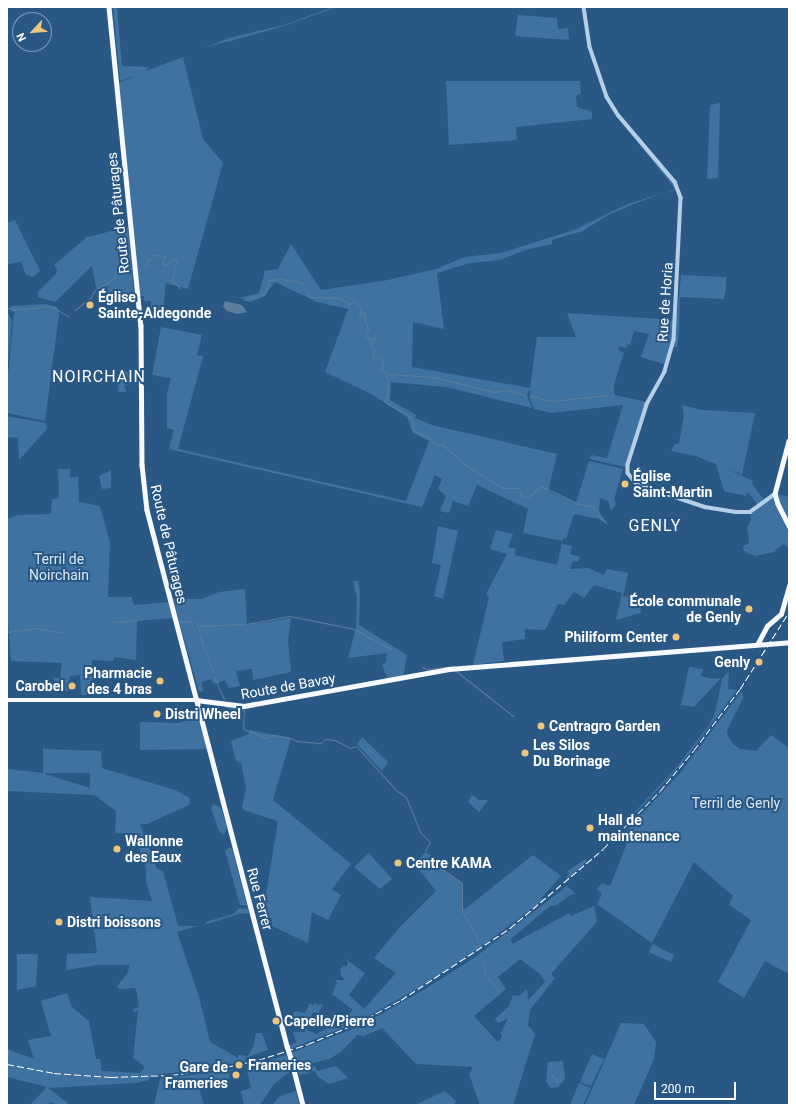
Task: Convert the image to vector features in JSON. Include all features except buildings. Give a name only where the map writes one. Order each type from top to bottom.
[{"type":"main road","name":"Route de Pâturages","points":[[109,7],[141,325],[144,490],[154,541],[196,700]]},
{"type":"main road","points":[[789,441],[776,494],[778,504],[789,526]]},
{"type":"main road","points":[[758,643],[767,626],[781,614],[789,586]]},
{"type":"main road","name":"Route de Bavay","points":[[7,700],[196,700],[231,706],[248,705],[436,671],[758,643],[789,642]]},
{"type":"main road","name":"Rue Ferrer","points":[[196,700],[291,1058],[302,1105]]},
{"type":"street","name":"Rue de Horia","points":[[584,7],[590,47],[607,97],[619,116],[675,182],[682,204],[674,340],[664,372],[647,405],[628,465],[628,473],[637,484],[705,507],[750,512],[776,494]]},
{"type":"green space","points":[[113,7],[117,7],[122,66],[149,67],[146,71],[183,57],[203,139],[223,163],[188,289],[166,283],[163,313],[151,311],[151,301],[144,301],[144,296],[138,296],[117,84],[136,75],[120,81]]},
{"type":"green space","points":[[333,7],[337,7],[278,28],[207,47],[229,38],[284,25]]},
{"type":"green space","points":[[518,15],[557,18],[558,29],[568,28],[569,40],[515,36]]},
{"type":"green space","points":[[446,81],[580,81],[581,93],[576,96],[577,107],[592,112],[592,119],[516,127],[517,140],[449,145]]},
{"type":"green space","points":[[720,103],[718,178],[707,179],[710,105]]},
{"type":"green space","points":[[623,124],[673,182],[677,192],[676,190],[663,193],[634,204],[608,215],[583,231],[552,240],[552,244],[525,250],[500,260],[470,263],[437,273],[444,329],[413,322],[412,367],[530,388],[537,337],[576,337],[567,313],[675,320],[673,339],[666,365],[641,357],[649,334],[634,331],[630,345],[627,344],[626,348],[619,346],[618,350],[624,353],[614,384],[614,395],[647,402],[625,467],[590,459],[591,455],[607,458],[623,405],[551,413],[534,409],[530,398],[530,389],[527,395],[532,408],[446,387],[391,382],[390,400],[416,415],[415,418],[432,425],[557,454],[548,491],[576,503],[589,461],[623,469],[614,499],[616,504],[611,511],[608,501],[600,498],[599,511],[608,525],[599,519],[574,514],[566,539],[563,538],[563,541],[523,533],[528,509],[477,485],[468,506],[453,501],[449,513],[440,511],[446,496],[438,489],[442,479],[435,475],[422,507],[169,449],[174,430],[167,428],[167,394],[171,378],[152,375],[161,327],[202,335],[197,355],[203,356],[178,449],[406,501],[429,441],[413,433],[407,417],[373,395],[325,372],[348,309],[317,302],[275,282],[263,297],[250,302],[240,298],[259,293],[265,271],[278,269],[291,244],[321,290],[388,280],[436,269],[465,257],[501,253],[574,230],[625,205],[675,189]]},
{"type":"green space","points":[[15,220],[40,271],[33,277],[26,275],[21,262],[8,264],[7,223]]},
{"type":"green space","points":[[128,227],[134,295],[97,292],[92,266],[55,302],[38,297],[38,292],[56,274],[57,269],[54,265],[87,237]]},
{"type":"green space","points":[[681,275],[726,277],[726,289],[724,299],[680,297],[679,333],[677,347],[674,347]]},
{"type":"green space","points":[[45,304],[57,307],[59,314],[45,421],[7,413],[7,385],[14,312],[10,310],[11,306]]},
{"type":"green space","points":[[7,311],[12,321],[7,374]]},
{"type":"green space","points":[[119,371],[137,373],[137,383],[124,385],[126,392],[118,392]]},
{"type":"green space","points":[[682,405],[702,410],[755,413],[742,475],[696,456],[671,451],[675,444],[679,444],[684,415]]},
{"type":"green space","points":[[7,416],[46,423],[47,429],[19,460],[18,438],[7,437]]},
{"type":"green space","points":[[716,464],[753,481],[752,484],[764,500],[758,505],[748,492],[746,496],[724,491]]},
{"type":"green space","name":"Terril de Noirchain","points":[[58,469],[70,469],[70,477],[78,477],[79,502],[100,506],[110,543],[108,597],[132,597],[134,605],[170,602],[174,618],[137,621],[136,660],[114,657],[113,661],[92,660],[93,680],[90,681],[89,695],[81,695],[80,675],[70,676],[68,692],[63,689],[60,682],[54,681],[53,678],[60,678],[62,663],[11,661],[7,611],[7,519],[17,515],[51,514],[52,499],[59,498]]},
{"type":"green space","points":[[111,470],[111,488],[102,489],[99,476]]},
{"type":"green space","points":[[775,494],[789,497],[789,548],[783,544],[774,552],[755,556],[744,551],[743,546],[749,543],[747,528],[751,520],[750,512]]},
{"type":"green space","points":[[438,526],[458,531],[443,599],[434,596],[441,565],[432,563]]},
{"type":"green space","points":[[496,530],[513,534],[508,547],[516,549],[514,555],[557,565],[562,544],[572,546],[570,554],[580,557],[578,562],[573,561],[570,569],[588,568],[604,575],[607,569],[628,573],[623,597],[639,594],[641,613],[616,620],[622,593],[594,585],[584,598],[574,592],[564,605],[558,604],[545,630],[525,629],[525,639],[502,642],[504,661],[473,665],[489,597],[486,594],[507,554],[490,549]]},
{"type":"green space","points":[[353,581],[358,581],[360,592],[359,625],[407,655],[403,677],[389,679],[387,677],[382,665],[386,662],[387,653],[348,658],[356,628],[357,598]]},
{"type":"green space","points":[[245,589],[247,625],[291,618],[288,641],[291,672],[253,680],[252,669],[236,671],[240,686],[229,688],[225,680],[214,684],[211,679],[202,682],[203,691],[199,692],[173,599],[201,599],[219,592]]},
{"type":"green space","points":[[689,667],[703,669],[701,676],[713,679],[721,678],[694,707],[681,705]]},
{"type":"green space","points":[[729,671],[728,689],[737,690],[679,767],[633,816],[632,815],[675,769],[709,725],[715,713],[722,679]]},
{"type":"green space","name":"Terril de Genly","points":[[742,691],[743,698],[728,728],[727,734],[732,743],[740,749],[756,751],[771,735],[789,748],[789,974],[765,961],[744,998],[718,982],[751,920],[729,905],[733,896],[694,862],[652,943],[597,904],[602,894],[597,889],[602,883],[609,886],[611,884],[629,838],[627,830],[680,773]]},
{"type":"green space","points":[[200,717],[209,749],[140,750],[140,722],[178,723]]},
{"type":"green space","points":[[249,730],[291,738],[273,800],[351,864],[332,889],[341,895],[328,920],[312,912],[308,943],[272,926],[272,918],[262,918],[278,821],[244,810],[242,807],[246,788],[241,763],[236,761],[231,741],[249,734]]},
{"type":"green space","points":[[362,737],[388,762],[382,771],[357,744]]},
{"type":"green space","points":[[43,747],[44,749],[101,751],[102,768],[175,790],[190,798],[189,805],[147,824],[140,824],[157,869],[163,871],[178,926],[197,926],[177,932],[199,997],[210,1042],[238,1058],[238,1055],[248,1056],[254,1045],[256,1033],[262,1033],[268,1050],[245,1058],[245,1061],[191,1071],[152,1075],[149,1080],[135,1083],[48,1088],[70,1105],[57,1105],[51,1102],[47,1105],[30,1105],[47,1087],[7,1077],[7,1049],[34,1059],[28,1040],[51,1036],[41,1001],[67,993],[72,1007],[89,1021],[96,1059],[100,1059],[102,1071],[140,1073],[145,1067],[133,1058],[138,1011],[134,1012],[133,1009],[139,1007],[137,993],[135,988],[119,989],[117,986],[127,974],[130,965],[98,965],[66,970],[67,954],[97,953],[90,897],[152,901],[146,881],[146,867],[134,834],[115,833],[116,811],[94,795],[7,791],[7,769],[43,773]],"holes":[[[45,773],[90,773],[90,788],[45,774]]]},
{"type":"green space","points":[[472,795],[479,800],[488,800],[479,812],[468,802]]},
{"type":"green space","points":[[214,804],[221,808],[227,828],[224,835],[219,831],[211,808]]},
{"type":"green space","points":[[230,847],[232,849],[247,905],[240,905],[225,851]]},
{"type":"green space","points":[[426,852],[438,866],[462,883],[462,907],[465,909],[533,855],[561,876],[542,897],[543,900],[485,944],[422,986],[358,1022],[290,1049],[289,1046],[296,1042],[293,1032],[304,1032],[305,1029],[295,1025],[298,1019],[291,1015],[296,1011],[305,1013],[310,1003],[313,1006],[316,1001],[315,1004],[323,1005],[318,1013],[313,1012],[306,1029],[316,1034],[340,1022],[353,1010],[332,994],[337,983],[335,980],[345,980],[341,976],[340,969],[344,965],[346,967],[348,962],[344,958],[365,973],[349,995],[364,1009],[396,973],[374,958],[399,928],[436,891],[414,863]]},
{"type":"green space","points":[[369,853],[392,879],[380,889],[354,867]]},
{"type":"green space","points":[[586,859],[587,862],[568,879],[566,877],[569,875],[567,871]]},
{"type":"green space","points":[[567,886],[576,894],[570,895],[557,905],[550,906],[511,939],[512,944],[569,913],[571,916],[594,906],[597,920],[595,924],[551,974],[555,978],[530,1010],[528,1025],[535,1034],[513,1105],[480,1105],[469,1074],[473,1067],[416,1064],[382,1028],[364,1036],[357,1035],[341,1052],[329,1059],[295,1068],[291,1053],[360,1026],[425,989],[474,958]],"holes":[[[520,959],[540,974],[545,982],[528,1000],[527,989],[519,996],[513,995],[509,1006],[496,1018],[495,1021],[499,1023],[508,1018],[501,1033],[502,1037],[498,1042],[474,1016],[506,989],[498,977]]]},
{"type":"green space","points":[[239,908],[248,909],[250,914],[242,913],[207,924],[205,922],[234,914]]},
{"type":"green space","points":[[653,944],[674,955],[671,962],[649,952]]},
{"type":"green space","points":[[17,954],[38,954],[36,986],[17,990]]},
{"type":"green space","points":[[621,1023],[644,1024],[656,1042],[654,1059],[634,1105],[585,1105]]},
{"type":"green space","points":[[592,1054],[604,1059],[591,1086],[580,1082]]},
{"type":"green space","points":[[287,1055],[291,1071],[274,1084],[260,1105],[244,1105],[241,1091],[251,1088],[247,1071],[249,1066]]},
{"type":"green space","points":[[563,1061],[565,1079],[558,1087],[551,1088],[546,1082],[548,1062]]},
{"type":"green space","points":[[314,1066],[318,1071],[336,1066],[348,1078],[329,1084],[317,1076],[316,1072],[310,1070],[310,1073],[299,1075],[298,1071]]},
{"type":"green space","points":[[240,1069],[229,1072],[230,1078],[202,1086],[200,1092],[204,1105],[154,1105],[160,1079]]},
{"type":"green space","points":[[579,1083],[591,1088],[583,1105],[570,1105]]},
{"type":"green space","points":[[296,1091],[299,1105],[272,1105],[280,1096]]},
{"type":"green space","points":[[445,1091],[456,1101],[454,1105],[415,1105]]},
{"type":"shaded area","points":[[225,301],[242,305],[247,312],[238,314],[227,311],[223,307]]},
{"type":"waterway","points":[[142,268],[147,265],[146,260],[151,259],[154,255],[165,256],[162,262],[164,266],[173,259],[177,259],[172,281],[180,288]]},
{"type":"waterway","points":[[75,310],[91,297],[94,291],[114,278],[119,266],[131,268]]},
{"type":"waterway","points":[[244,300],[265,294],[269,280],[281,279],[301,282],[310,297],[340,298],[348,304],[354,301],[361,308],[359,316],[365,312],[364,318],[368,329],[365,336],[369,339],[375,337],[370,345],[375,351],[372,358],[379,357],[383,363],[381,371],[386,372],[388,390],[385,402],[411,417],[413,430],[430,438],[436,445],[442,444],[467,466],[503,488],[518,488],[522,496],[528,497],[541,486],[579,504],[594,507],[601,519],[606,521]]},
{"type":"waterway","points":[[7,308],[16,310],[50,306],[68,316]]},
{"type":"waterway","points":[[7,317],[7,340]]},
{"type":"waterway","points":[[387,374],[435,377],[494,392],[508,390],[526,395]]},
{"type":"waterway","points":[[530,396],[551,401],[608,395]]},
{"type":"waterway","points":[[247,624],[289,616],[354,629],[391,649]]},
{"type":"waterway","points":[[113,622],[137,620]]},
{"type":"waterway","points":[[179,621],[193,622]]},
{"type":"waterway","points":[[196,622],[199,630]]},
{"type":"waterway","points":[[198,626],[244,624]]},
{"type":"waterway","points":[[7,632],[36,628],[65,633]]},
{"type":"waterway","points":[[199,633],[213,673]]},
{"type":"waterway","points":[[422,667],[427,669],[455,666]]},
{"type":"waterway","points":[[456,671],[513,716]]},
{"type":"waterway","points":[[214,676],[224,699]]},
{"type":"waterway","points":[[226,707],[244,710],[243,729],[266,738],[274,735],[291,738],[296,741],[321,743],[325,739],[335,740],[350,748],[356,746],[397,791],[406,797],[420,832],[430,842],[425,851]]},
{"type":"waterway","points":[[428,854],[438,866],[462,883],[462,911],[476,935],[479,945],[474,948]]},
{"type":"waterway","points":[[483,962],[485,974],[499,991]]},
{"type":"waterway","points":[[7,1049],[9,1055]]},
{"type":"waterway","points":[[552,1075],[558,1082]]},
{"type":"railway","points":[[7,1064],[54,1073],[111,1077],[171,1075],[216,1069],[258,1060],[308,1044],[358,1023],[401,1000],[510,928],[603,849],[660,791],[694,750],[740,689],[789,612]]},
{"type":"place","name":"Église Sainte-Aldegonde","points":[[90,305]]},
{"type":"place","name":"Église Saint-Martin","points":[[625,484]]},
{"type":"place","name":"École communale de Genly","points":[[749,609]]},
{"type":"place","name":"Philiform Center","points":[[676,637]]},
{"type":"place","name":"Genly","points":[[759,662]]},
{"type":"place","name":"Pharmacie des 4 bras","points":[[160,681]]},
{"type":"place","name":"Carobel","points":[[72,686]]},
{"type":"place","name":"Distri Wheel","points":[[157,714]]},
{"type":"place","name":"Centragro Garden","points":[[541,726]]},
{"type":"place","name":"Les Silos Du Borinage","points":[[525,753]]},
{"type":"place","name":"Hall de maintenance","points":[[590,828]]},
{"type":"place","name":"Wallonne des Eaux","points":[[117,849]]},
{"type":"place","name":"Centre KAMA","points":[[398,863]]},
{"type":"place","name":"Distri boissons","points":[[59,922]]},
{"type":"place","name":"Capelle/Pierre","points":[[276,1021]]},
{"type":"place","name":"Frameries","points":[[239,1065]]},
{"type":"place","name":"Gare de Frameries","points":[[236,1075]]},
{"type":"district","name":"NOIRCHAIN","points":[[99,377]]},
{"type":"district","name":"GENLY","points":[[655,526]]}]
